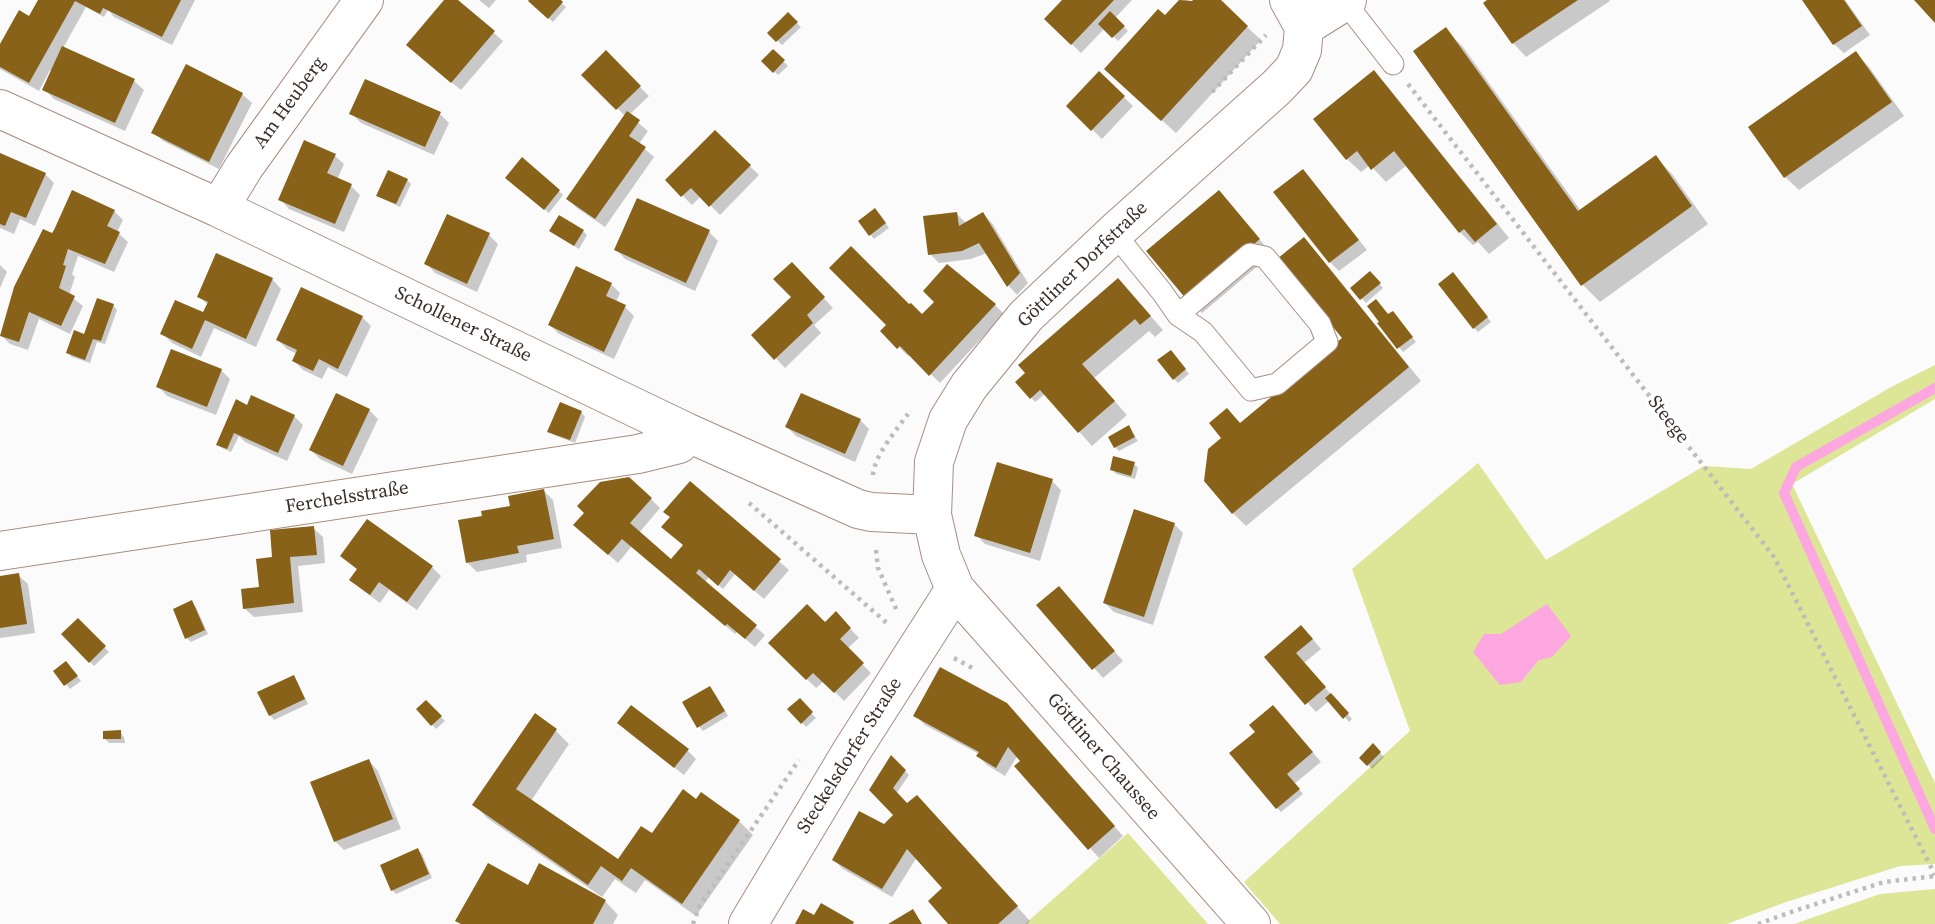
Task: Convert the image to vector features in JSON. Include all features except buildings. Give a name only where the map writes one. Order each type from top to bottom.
[{"type":"street","name":"Am Heuberg","points":[[219,208],[244,167],[364,0]]},
{"type":"street","points":[[1294,10],[1345,1]]},
{"type":"street","name":"Göttliner Dorfstraße","points":[[955,589],[941,555],[932,514],[934,462],[948,420],[969,386],[1027,316],[1294,69],[1302,50],[1294,10]]},
{"type":"street","name":"Schollener Straße","points":[[0,109],[219,208],[686,432],[858,509],[871,512],[932,514]]},
{"type":"street","name":"Ferchelsstraße","points":[[0,551],[638,454],[679,444],[686,432]]},
{"type":"street","name":"Steckelsdorfer Straße","points":[[748,924],[851,752],[955,589]]},
{"type":"street","name":"Göttliner Chaussee","points":[[955,589],[1251,924]]},
{"type":"lane","points":[[1345,1],[1393,64]]},
{"type":"lane","points":[[1114,233],[1178,315],[1203,332],[1251,390],[1278,384],[1327,342],[1320,324],[1265,257],[1250,254],[1178,315]]},
{"type":"path","points":[[1205,98],[1294,10]]},
{"type":"path","name":"Steege","points":[[1393,64],[1774,558],[1935,876]]},
{"type":"path","points":[[914,407],[891,436],[873,469],[871,512],[878,568],[897,610],[922,640]]},
{"type":"path","points":[[749,503],[890,626],[922,640],[977,671]]},
{"type":"path","points":[[1758,924],[1884,882],[1935,876]]},
{"type":"green space","points":[[1935,365],[1935,399],[1792,484],[1935,783],[1935,864],[1900,866],[1786,902],[1727,924],[1280,924],[1244,882],[1410,731],[1352,569],[1478,463],[1546,560],[1704,466],[1751,469],[1891,387]],"holes":[[[1484,634],[1501,634],[1539,660],[1521,682]]]},
{"type":"green space","points":[[1128,833],[1208,924],[1025,924]]},
{"type":"green space","points":[[1935,889],[1935,924],[1794,924],[1880,894]]},
{"type":"shaded area","points":[[1547,604],[1571,636],[1552,657],[1539,660],[1521,682],[1500,685],[1473,652],[1484,634],[1501,634]]},
{"type":"waterway","points":[[1935,388],[1796,467],[1784,493],[1935,829]]}]
